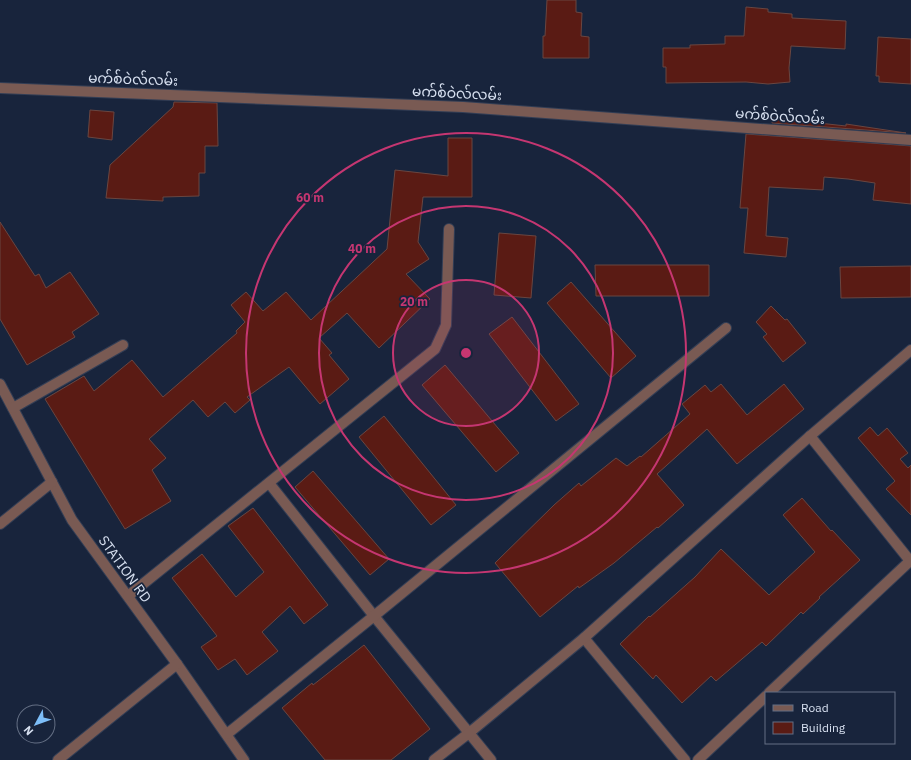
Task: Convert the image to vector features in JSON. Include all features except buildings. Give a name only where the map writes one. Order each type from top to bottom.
[{"type":"street","name":"မက်စ်ဝဲလ်လမ်း","points":[[0,88],[463,107],[911,140]]},
{"type":"street","points":[[128,596],[435,349],[446,325],[449,229]]},
{"type":"street","points":[[227,734],[374,616],[726,328]]},
{"type":"street","points":[[13,408],[123,345]]},
{"type":"street","points":[[434,760],[584,638],[810,436],[911,350]]},
{"type":"street","name":"STATION RD","points":[[0,384],[72,520],[177,664],[244,760]]},
{"type":"street","points":[[770,692],[910,561],[810,436]]},
{"type":"street","points":[[0,524],[52,482]]},
{"type":"street","points":[[269,483],[374,616],[491,760]]},
{"type":"street","points":[[584,638],[685,760]]},
{"type":"street","points":[[58,760],[177,664]]},
{"type":"street","points":[[698,760],[765,697]]}]
